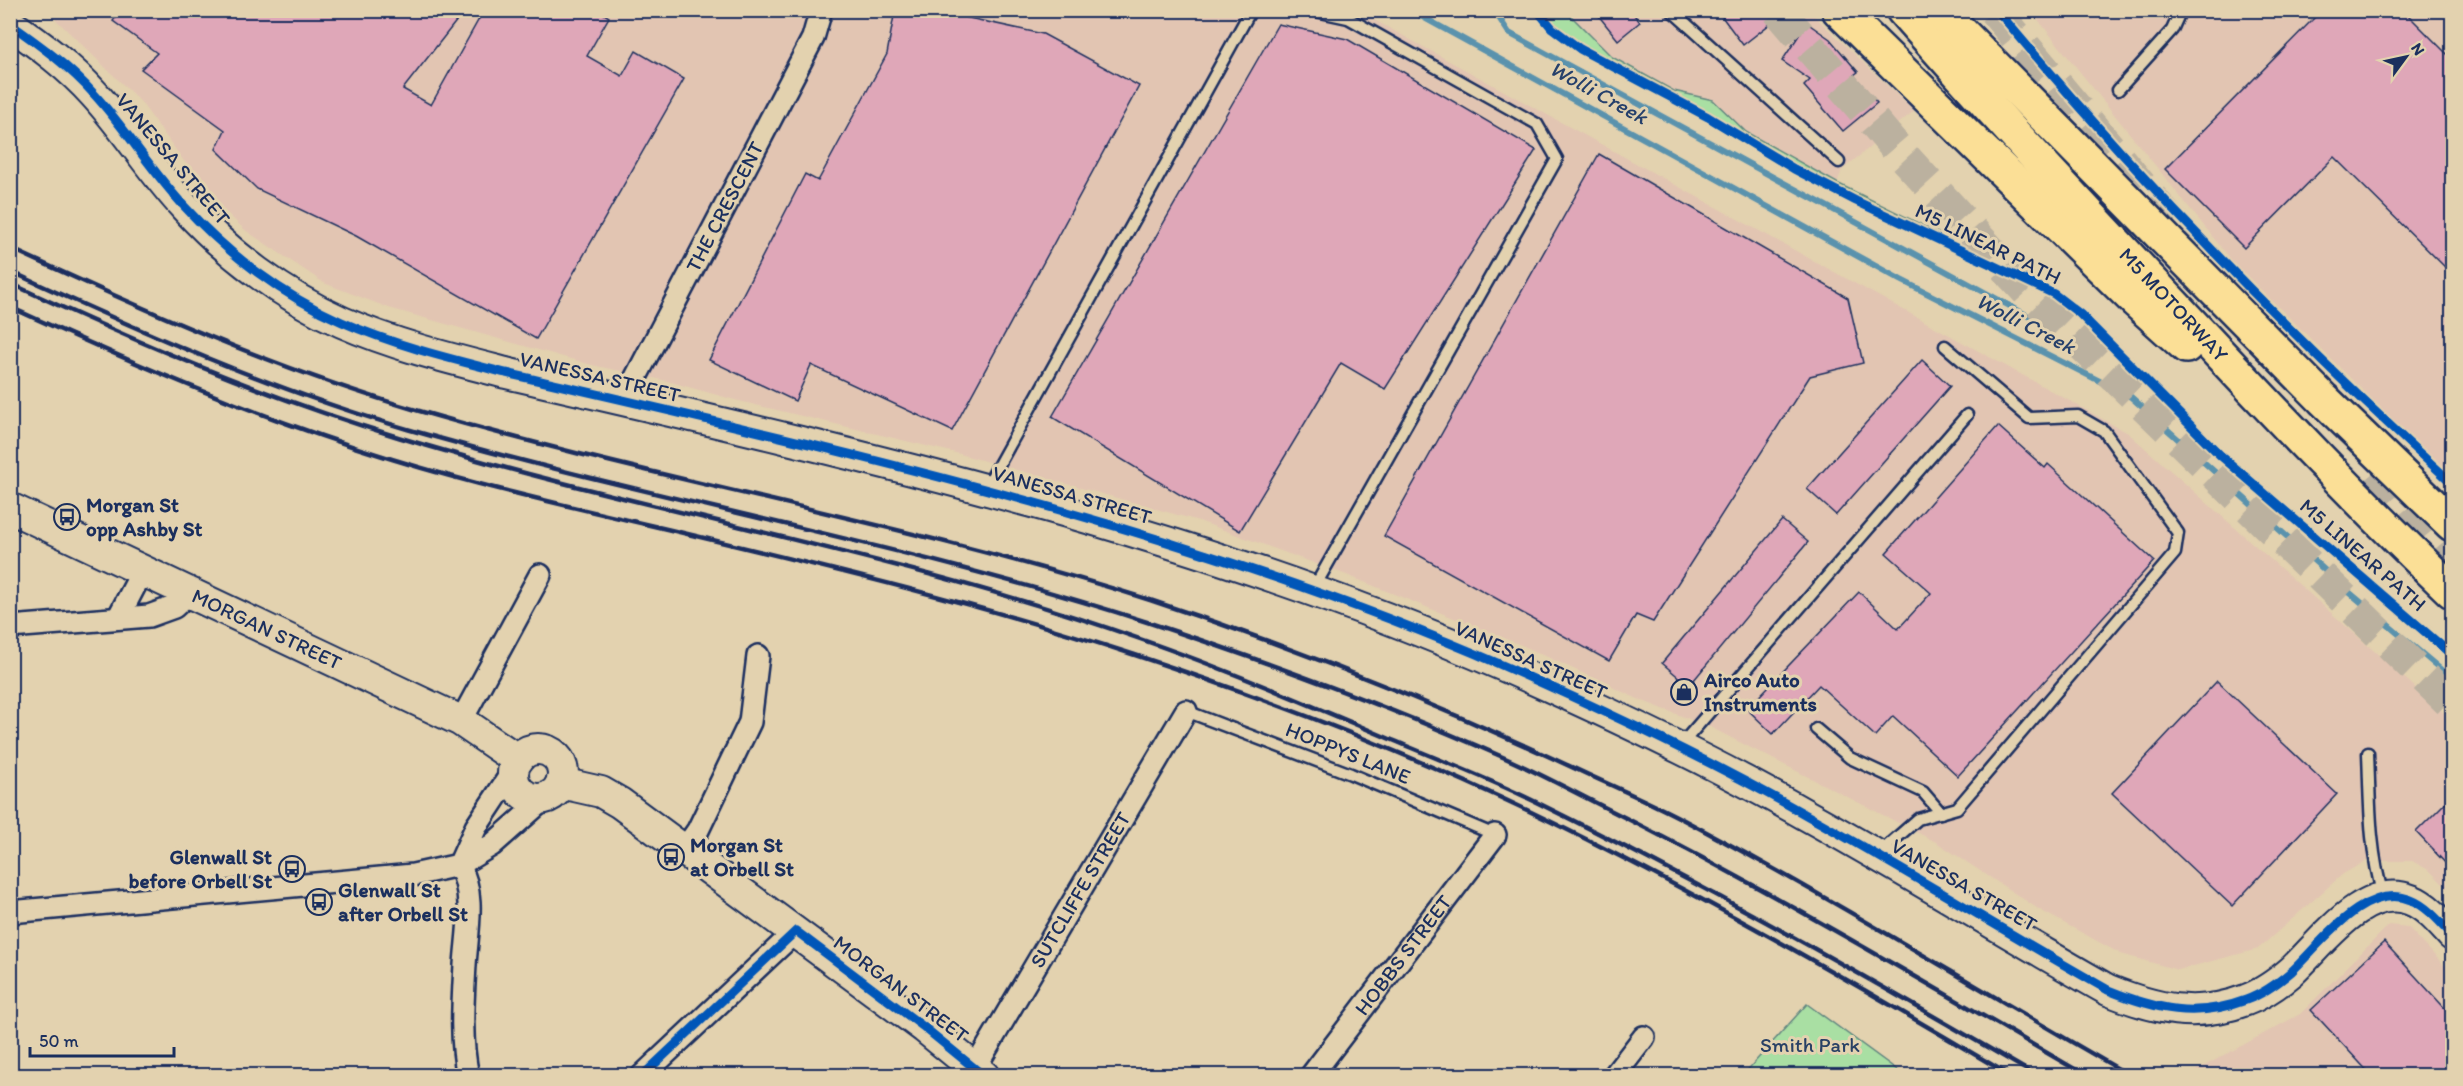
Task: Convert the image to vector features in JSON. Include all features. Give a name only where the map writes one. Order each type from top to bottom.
[{"type":"highway","points":[[1839,10],[2136,301],[2372,514]]},
{"type":"highway","name":"M5 MOTORWAY","points":[[1903,10],[2094,220],[2372,514],[2452,591]]},
{"type":"highway","name":"M5 MOTORWAY","points":[[1939,10],[2323,399],[2452,524]]},
{"type":"highway","points":[[1963,10],[2193,266]]},
{"type":"main road","name":"VANESSA STREET","points":[[10,24],[52,55],[93,93],[184,206],[225,248],[272,283],[341,322],[390,339],[507,373],[985,489],[1159,539],[1312,591],[1502,666],[1679,747],[1877,855],[2108,990],[2156,1007],[2183,1011],[2234,1004],[2258,995],[2292,970],[2346,917],[2384,898]]},
{"type":"main road","name":"MORGAN STREET","points":[[10,508],[461,721],[516,766]]},
{"type":"main road","points":[[536,749],[552,753],[562,766],[564,774],[553,791],[530,798],[518,788],[516,766],[527,751],[536,749]]},
{"type":"main road","name":"MORGAN STREET","points":[[553,791],[601,792],[620,803],[925,1028],[977,1073]]},
{"type":"main road","points":[[2384,898],[2401,897],[2411,900],[2422,906],[2452,935]]},
{"type":"street","name":"THE CRESCENT","points":[[624,400],[813,38],[821,10]]},
{"type":"street","points":[[118,618],[143,570]]},
{"type":"street","points":[[461,721],[540,575]]},
{"type":"street","points":[[10,627],[149,616],[174,608],[190,592]]},
{"type":"street","points":[[684,850],[698,830],[750,722],[758,656]]},
{"type":"street","name":"SUTCLIFFE STREET","points":[[977,1073],[1186,711]]},
{"type":"street","points":[[459,865],[476,827],[516,766]]},
{"type":"street","points":[[10,912],[412,875],[459,865],[492,845],[553,791]]},
{"type":"street","name":"HOBBS STREET","points":[[1311,1076],[1495,835]]},
{"type":"street","points":[[459,865],[466,878],[469,899],[463,1053],[468,1076]]},
{"type":"street","points":[[642,1076],[796,932]]},
{"type":"street","points":[[1614,1076],[1644,1037]]},
{"type":"lane","points":[[985,489],[1251,10]]},
{"type":"lane","points":[[1311,10],[1348,18],[1537,124],[1557,159],[1312,591]]},
{"type":"lane","points":[[1671,10],[1839,162]]},
{"type":"lane","points":[[2118,90],[2172,30],[2181,10]]},
{"type":"lane","points":[[1877,855],[1918,819],[1957,808],[2175,553],[2178,533],[2104,431],[2078,416],[2029,418],[1945,346]]},
{"type":"lane","points":[[1679,747],[1967,415]]},
{"type":"lane","name":"HOPPYS LANE","points":[[1186,711],[1351,774],[1495,835]]},
{"type":"lane","points":[[1816,729],[1850,758],[1923,792],[1941,813]]},
{"type":"lane","points":[[2368,753],[2372,836],[2377,874],[2384,898]]},
{"type":"shaded area","points":[[47,11],[1358,11],[2128,433],[2452,720],[2452,893],[2429,870],[2412,861],[2366,861],[2343,874],[2258,949],[2178,970],[2121,954],[2040,910],[1936,842],[1710,727],[1640,700],[1526,647],[1344,574],[1199,521],[960,454],[735,400],[667,381],[592,365],[389,308],[324,283],[245,230],[211,198],[140,101]]},
{"type":"shaded area","points":[[1566,11],[1809,11],[1914,111],[1842,170],[1837,183],[1746,132],[1713,100],[1674,91],[1612,57]]},
{"type":"shaded area","points":[[2031,11],[2452,11],[2452,474],[2399,426],[2233,262]]},
{"type":"shaded area","points":[[2389,925],[2408,927],[2452,974],[2452,1075],[2186,1076],[2300,1014]]},
{"type":"green space","points":[[1542,11],[1566,11],[1612,57],[1674,91],[1713,100],[1746,132],[1837,183],[1953,240],[1952,242],[1859,198],[1780,155],[1712,114],[1572,40]]},
{"type":"green space","name":"Smith Park","points":[[1807,1004],[1904,1075],[1743,1075]]},
{"type":"building","points":[[121,10],[465,10],[403,89],[431,105],[484,10],[598,10],[609,17],[587,56],[622,76],[636,51],[684,79],[536,339],[356,236],[257,189],[216,149],[225,130],[141,69],[157,53],[113,21]]},
{"type":"building","points":[[895,10],[932,10],[1043,34],[1139,86],[952,431],[811,365],[795,401],[709,360],[805,174],[818,181],[887,54]]},
{"type":"building","points":[[1594,10],[1630,10],[1640,22],[1618,40]]},
{"type":"building","points":[[1717,10],[1788,10],[1743,45]]},
{"type":"building","points":[[2322,10],[2403,10],[2452,59],[2452,274],[2334,157],[2244,248],[2165,169]]},
{"type":"building","points":[[1807,23],[1830,39],[1858,72],[1854,75],[1877,103],[1843,131],[1804,86],[1810,80],[1782,61]]},
{"type":"building","points":[[1278,24],[1347,39],[1536,150],[1385,389],[1341,363],[1240,531],[1052,417]]},
{"type":"building","points":[[1599,154],[1848,298],[1863,363],[1810,376],[1653,622],[1636,615],[1609,661],[1384,536]]},
{"type":"building","points":[[1922,360],[1950,386],[1836,515],[1807,489]]},
{"type":"building","points":[[1998,426],[2045,468],[2048,464],[2154,561],[1958,776],[1893,716],[1875,736],[1819,685],[1773,734],[1747,709],[1859,592],[1898,629],[1931,593],[1886,553]]},
{"type":"building","points":[[1782,520],[1808,542],[1689,686],[1662,663]]},
{"type":"building","points":[[2217,681],[2337,794],[2232,906],[2112,793]]},
{"type":"building","points":[[2452,796],[2452,870],[2416,832]]},
{"type":"building","points":[[2384,942],[2452,1016],[2452,1076],[2372,1076],[2311,1010]]},
{"type":"waterway","name":"Wolli Creek","points":[[1410,10],[1901,280],[2131,397],[2349,592],[2452,679]]},
{"type":"waterway","points":[[1494,10],[1509,33],[2052,329]]},
{"type":"tunnel","points":[[1778,10],[1904,157],[2028,292],[2452,704]]},
{"type":"tunnel","points":[[1994,10],[2197,253]]},
{"type":"tunnel","points":[[2378,469],[2452,558]]},
{"type":"railway","points":[[10,248],[210,336],[364,394],[599,459],[876,525],[1059,573],[1205,618],[1367,679],[1526,746],[1682,819],[1851,913],[2131,1076]]},
{"type":"railway","points":[[10,271],[206,358],[356,413],[499,454],[964,568],[1056,594],[1192,637],[1372,703],[1518,764],[1667,839],[1848,938],[2087,1076]]},
{"type":"railway","points":[[10,283],[201,367],[298,404],[398,437],[490,464],[956,582],[1140,639],[1236,675],[1484,778],[1600,834],[1789,934],[2037,1076]]},
{"type":"railway","points":[[10,307],[199,389],[295,426],[392,459],[498,489],[849,573],[1021,620],[1185,672],[1334,726],[1527,810],[1650,872],[1832,972],[2011,1076]]},
{"type":"cycle path","name":"M5 LINEAR PATH","points":[[1537,10],[1552,28],[1580,49],[1708,117],[1794,169],[1856,201],[2054,294],[2080,314],[2220,455],[2452,655]]},
{"type":"cycle path","points":[[1997,10],[2104,134],[2216,254],[2332,370],[2452,483]]},
{"type":"cycle path","points":[[10,24],[85,84],[118,122],[173,194],[219,241],[278,287],[320,312],[402,345],[464,362],[886,463],[1012,497],[1137,533],[1261,573],[1383,617],[1504,666],[1696,756],[1846,837],[2108,990],[2125,997],[2159,1007],[2193,1010],[2228,1006],[2246,1000],[2281,980],[2345,918],[2377,899],[2394,896],[2411,900],[2423,906],[2452,935]]},
{"type":"cycle path","points":[[642,1076],[796,931],[925,1028],[984,1076]]},
{"type":"place","name":"Morgan St opp Ashby St","points":[[67,517]]},
{"type":"place","name":"Airco Auto Instruments","points":[[1684,692]]},
{"type":"place","name":"Morgan St at Orbell St","points":[[671,857]]},
{"type":"place","name":"Glenwall St before Orbell St","points":[[292,869]]},
{"type":"place","name":"Glenwall St after Orbell St","points":[[319,902]]}]
